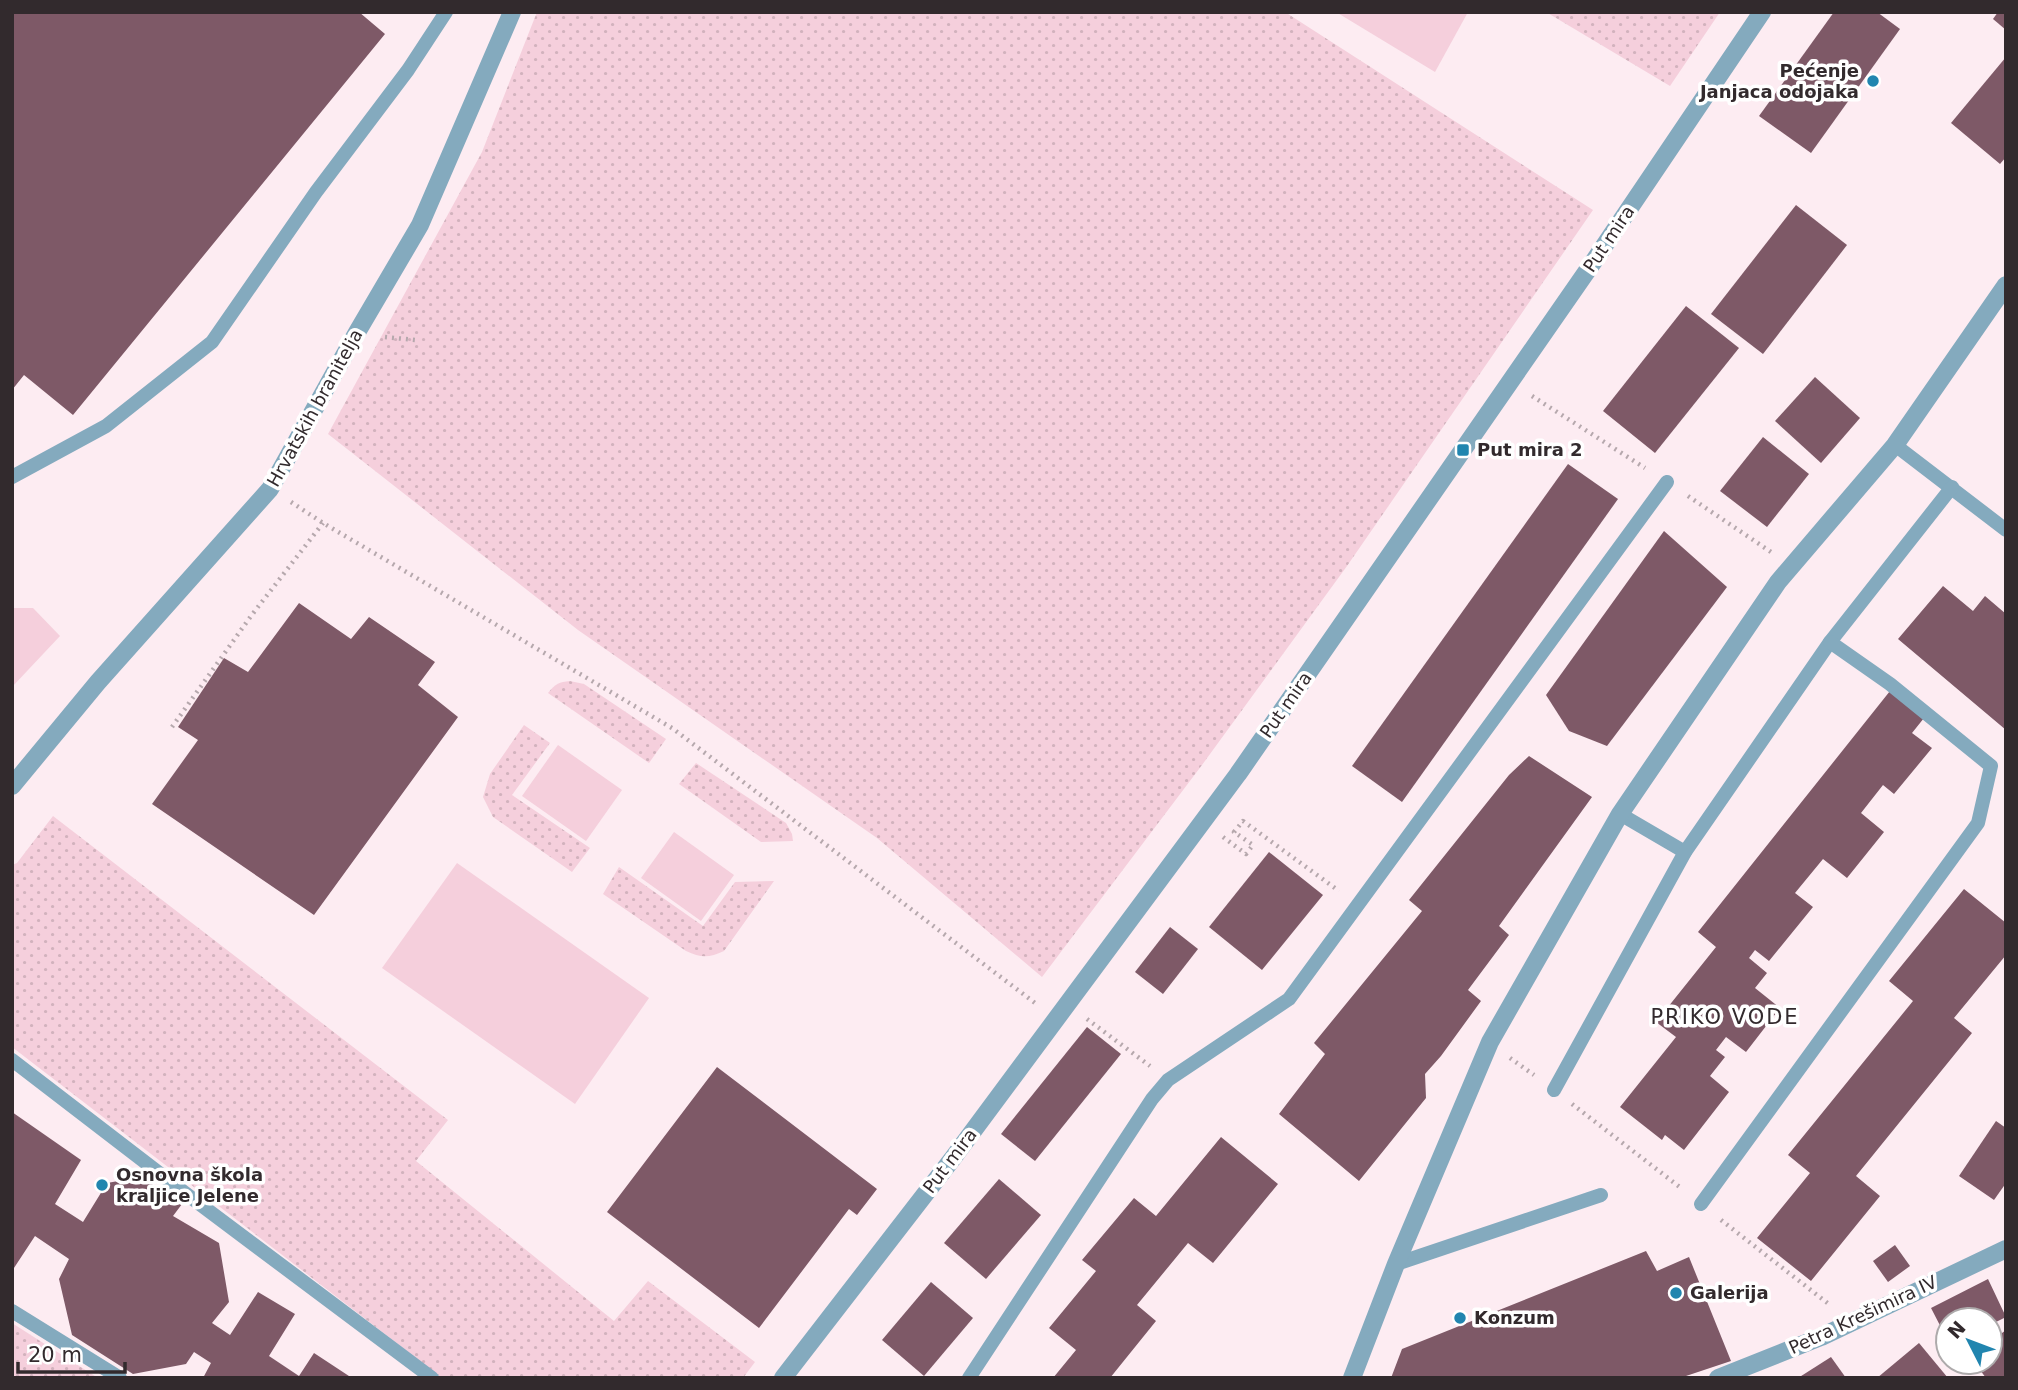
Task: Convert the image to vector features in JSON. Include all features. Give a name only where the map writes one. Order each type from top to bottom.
[{"type":"street","name":"Hrvatskih branitelja","points":[[12,786],[98,682],[270,489],[420,225],[512,12]]},
{"type":"street","name":"Put mira","points":[[783,1378],[953,1158],[1253,752],[1597,258],[1762,12]]},
{"type":"street","points":[[1352,1378],[1396,1264],[1490,1042],[1620,814],[1778,582],[1895,445],[2006,285]]},
{"type":"street","name":"Petra Krešimira IV","points":[[1718,1378],[1751,1372],[2006,1249]]},
{"type":"lane","points":[[12,477],[106,426],[212,342],[316,192],[408,70],[446,12]]},
{"type":"lane","points":[[1895,445],[2006,530]]},
{"type":"lane","points":[[969,1378],[1152,1099],[1168,1080],[1289,999],[1667,482]]},
{"type":"lane","points":[[1554,1090],[1685,852],[1830,642],[1952,487]]},
{"type":"lane","points":[[1702,1204],[1978,822],[1991,766],[1890,684],[1830,642]]},
{"type":"lane","points":[[1620,814],[1685,852]]},
{"type":"lane","points":[[12,1060],[432,1378]]},
{"type":"lane","points":[[1396,1264],[1601,1195]]},
{"type":"lane","points":[[12,1311],[120,1378]]},
{"type":"path","points":[[1510,382],[1729,522],[1791,567]]},
{"type":"path","points":[[270,489],[672,729],[1055,1019]]},
{"type":"path","points":[[172,727],[251,616],[323,523]]},
{"type":"path","points":[[1202,821],[1246,854],[1253,845],[1234,832],[1243,821],[1358,905]]},
{"type":"path","points":[[1066,1003],[1168,1080]]},
{"type":"path","points":[[1490,1042],[1852,1322]]},
{"type":"shaded area","points":[[537,12],[1285,12],[1593,210],[1347,566],[1202,765],[1042,977],[877,838],[578,630],[328,434],[482,152]]},
{"type":"shaded area","points":[[1336,12],[1468,12],[1435,72]]},
{"type":"shaded area","points":[[1546,12],[1720,12],[1670,86]]},
{"type":"shaded area","points":[[12,608],[33,608],[60,636],[12,687]]},
{"type":"shaded area","points":[[570,681],[584,684],[666,739],[649,763],[548,693],[558,684]]},
{"type":"shaded area","points":[[524,725],[550,743],[512,795],[590,848],[572,872],[493,817],[483,797],[490,774]]},
{"type":"shaded area","points":[[558,745],[622,790],[586,841],[522,796]]},
{"type":"shaded area","points":[[696,763],[786,823],[793,841],[761,842],[679,784]]},
{"type":"shaded area","points":[[53,816],[448,1120],[416,1161],[614,1321],[648,1281],[755,1362],[743,1378],[442,1378],[12,1047],[12,865],[17,863]]},
{"type":"shaded area","points":[[674,832],[734,875],[701,921],[641,878]]},
{"type":"shaded area","points":[[457,863],[649,998],[575,1104],[382,968]]},
{"type":"shaded area","points":[[619,867],[703,926],[735,882],[774,881],[724,951],[701,956],[686,951],[603,894]]},
{"type":"shaded area","points":[[12,1323],[98,1378],[12,1378]]},
{"type":"building","points":[[12,12],[359,12],[385,34],[73,415],[24,375],[12,390]]},
{"type":"building","points":[[1834,12],[1877,12],[1900,29],[1811,153],[1759,116]]},
{"type":"building","points":[[1998,12],[2006,12],[2006,30],[1993,19]]},
{"type":"building","points":[[2006,57],[2006,157],[2000,164],[1951,123]]},
{"type":"building","points":[[1796,205],[1847,245],[1763,354],[1711,314]]},
{"type":"building","points":[[1686,306],[1739,348],[1655,453],[1603,411]]},
{"type":"building","points":[[1815,377],[1860,418],[1821,463],[1775,421]]},
{"type":"building","points":[[1763,437],[1809,474],[1767,527],[1720,491]]},
{"type":"building","points":[[1568,464],[1618,499],[1402,802],[1352,766]]},
{"type":"building","points":[[1664,531],[1727,587],[1607,746],[1569,731],[1546,695]]},
{"type":"building","points":[[1943,586],[1973,611],[1985,596],[2006,614],[2006,730],[1898,639]]},
{"type":"building","points":[[299,603],[351,639],[369,617],[435,662],[418,685],[458,717],[314,915],[152,804],[198,740],[178,727],[224,658],[248,672]]},
{"type":"building","points":[[1890,691],[1924,718],[1912,733],[1932,748],[1894,794],[1883,785],[1861,813],[1884,832],[1847,878],[1823,859],[1795,893],[1813,907],[1769,961],[1755,950],[1749,958],[1767,973],[1755,988],[1780,1008],[1746,1052],[1726,1037],[1716,1050],[1725,1057],[1710,1076],[1729,1092],[1684,1150],[1665,1135],[1662,1140],[1620,1107],[1676,1037],[1656,1022],[1716,947],[1698,932]]},
{"type":"building","points":[[1529,756],[1592,797],[1499,926],[1509,935],[1468,990],[1481,1001],[1425,1074],[1426,1098],[1359,1181],[1279,1114],[1325,1054],[1314,1043],[1422,911],[1409,900],[1509,775]]},
{"type":"building","points":[[1269,852],[1323,895],[1262,970],[1209,927]]},
{"type":"building","points":[[1964,889],[2006,923],[2006,955],[1954,1018],[1972,1033],[1856,1176],[1880,1196],[1811,1281],[1757,1238],[1810,1173],[1788,1155],[1913,1001],[1889,981]]},
{"type":"building","points":[[1170,927],[1198,949],[1163,994],[1135,972]]},
{"type":"building","points":[[1087,1027],[1121,1054],[1035,1161],[1001,1134]]},
{"type":"building","points":[[717,1067],[877,1189],[857,1215],[849,1209],[759,1328],[607,1212]]},
{"type":"building","points":[[12,1112],[81,1160],[55,1204],[83,1222],[107,1183],[141,1177],[182,1204],[173,1216],[219,1243],[229,1302],[212,1323],[230,1335],[258,1292],[295,1314],[269,1356],[299,1376],[314,1353],[352,1378],[203,1378],[211,1363],[194,1352],[186,1364],[133,1374],[72,1335],[59,1279],[69,1259],[35,1236],[12,1271]]},
{"type":"building","points":[[1996,1121],[2006,1128],[2006,1183],[1994,1200],[1959,1176]]},
{"type":"building","points":[[1221,1137],[1278,1184],[1213,1263],[1188,1243],[1137,1305],[1156,1321],[1110,1378],[1053,1378],[1076,1350],[1049,1328],[1096,1271],[1082,1260],[1134,1198],[1156,1216]]},
{"type":"building","points":[[999,1179],[1041,1215],[986,1279],[944,1243]]},
{"type":"building","points":[[1895,1245],[1910,1266],[1888,1282],[1873,1261]]},
{"type":"building","points":[[1646,1251],[1657,1271],[1689,1257],[1731,1361],[1680,1378],[1391,1378],[1402,1349]]},
{"type":"building","points":[[1988,1279],[2001,1306],[1935,1306]]},
{"type":"building","points":[[931,1282],[973,1318],[924,1376],[882,1340]]},
{"type":"building","points":[[2006,1330],[2006,1378],[1986,1378],[1984,1376],[2004,1376]]},
{"type":"building","points":[[1919,1343],[1934,1361],[1934,1376],[1948,1378],[1877,1378]]},
{"type":"building","points":[[1831,1357],[1846,1378],[1798,1378]]},
{"type":"place","name":"Pećenje Janjaca odojaka","points":[[1873,81]]},
{"type":"place","name":"Put mira 2","points":[[1463,450]]},
{"type":"place","name":"Osnovna škola kraljice Jelene","points":[[102,1185]]},
{"type":"place","name":"Galerija","points":[[1676,1293]]},
{"type":"place","name":"Konzum","points":[[1460,1318]]},
{"type":"district","name":"PRIKO VODE","points":[[1725,1017]]}]
